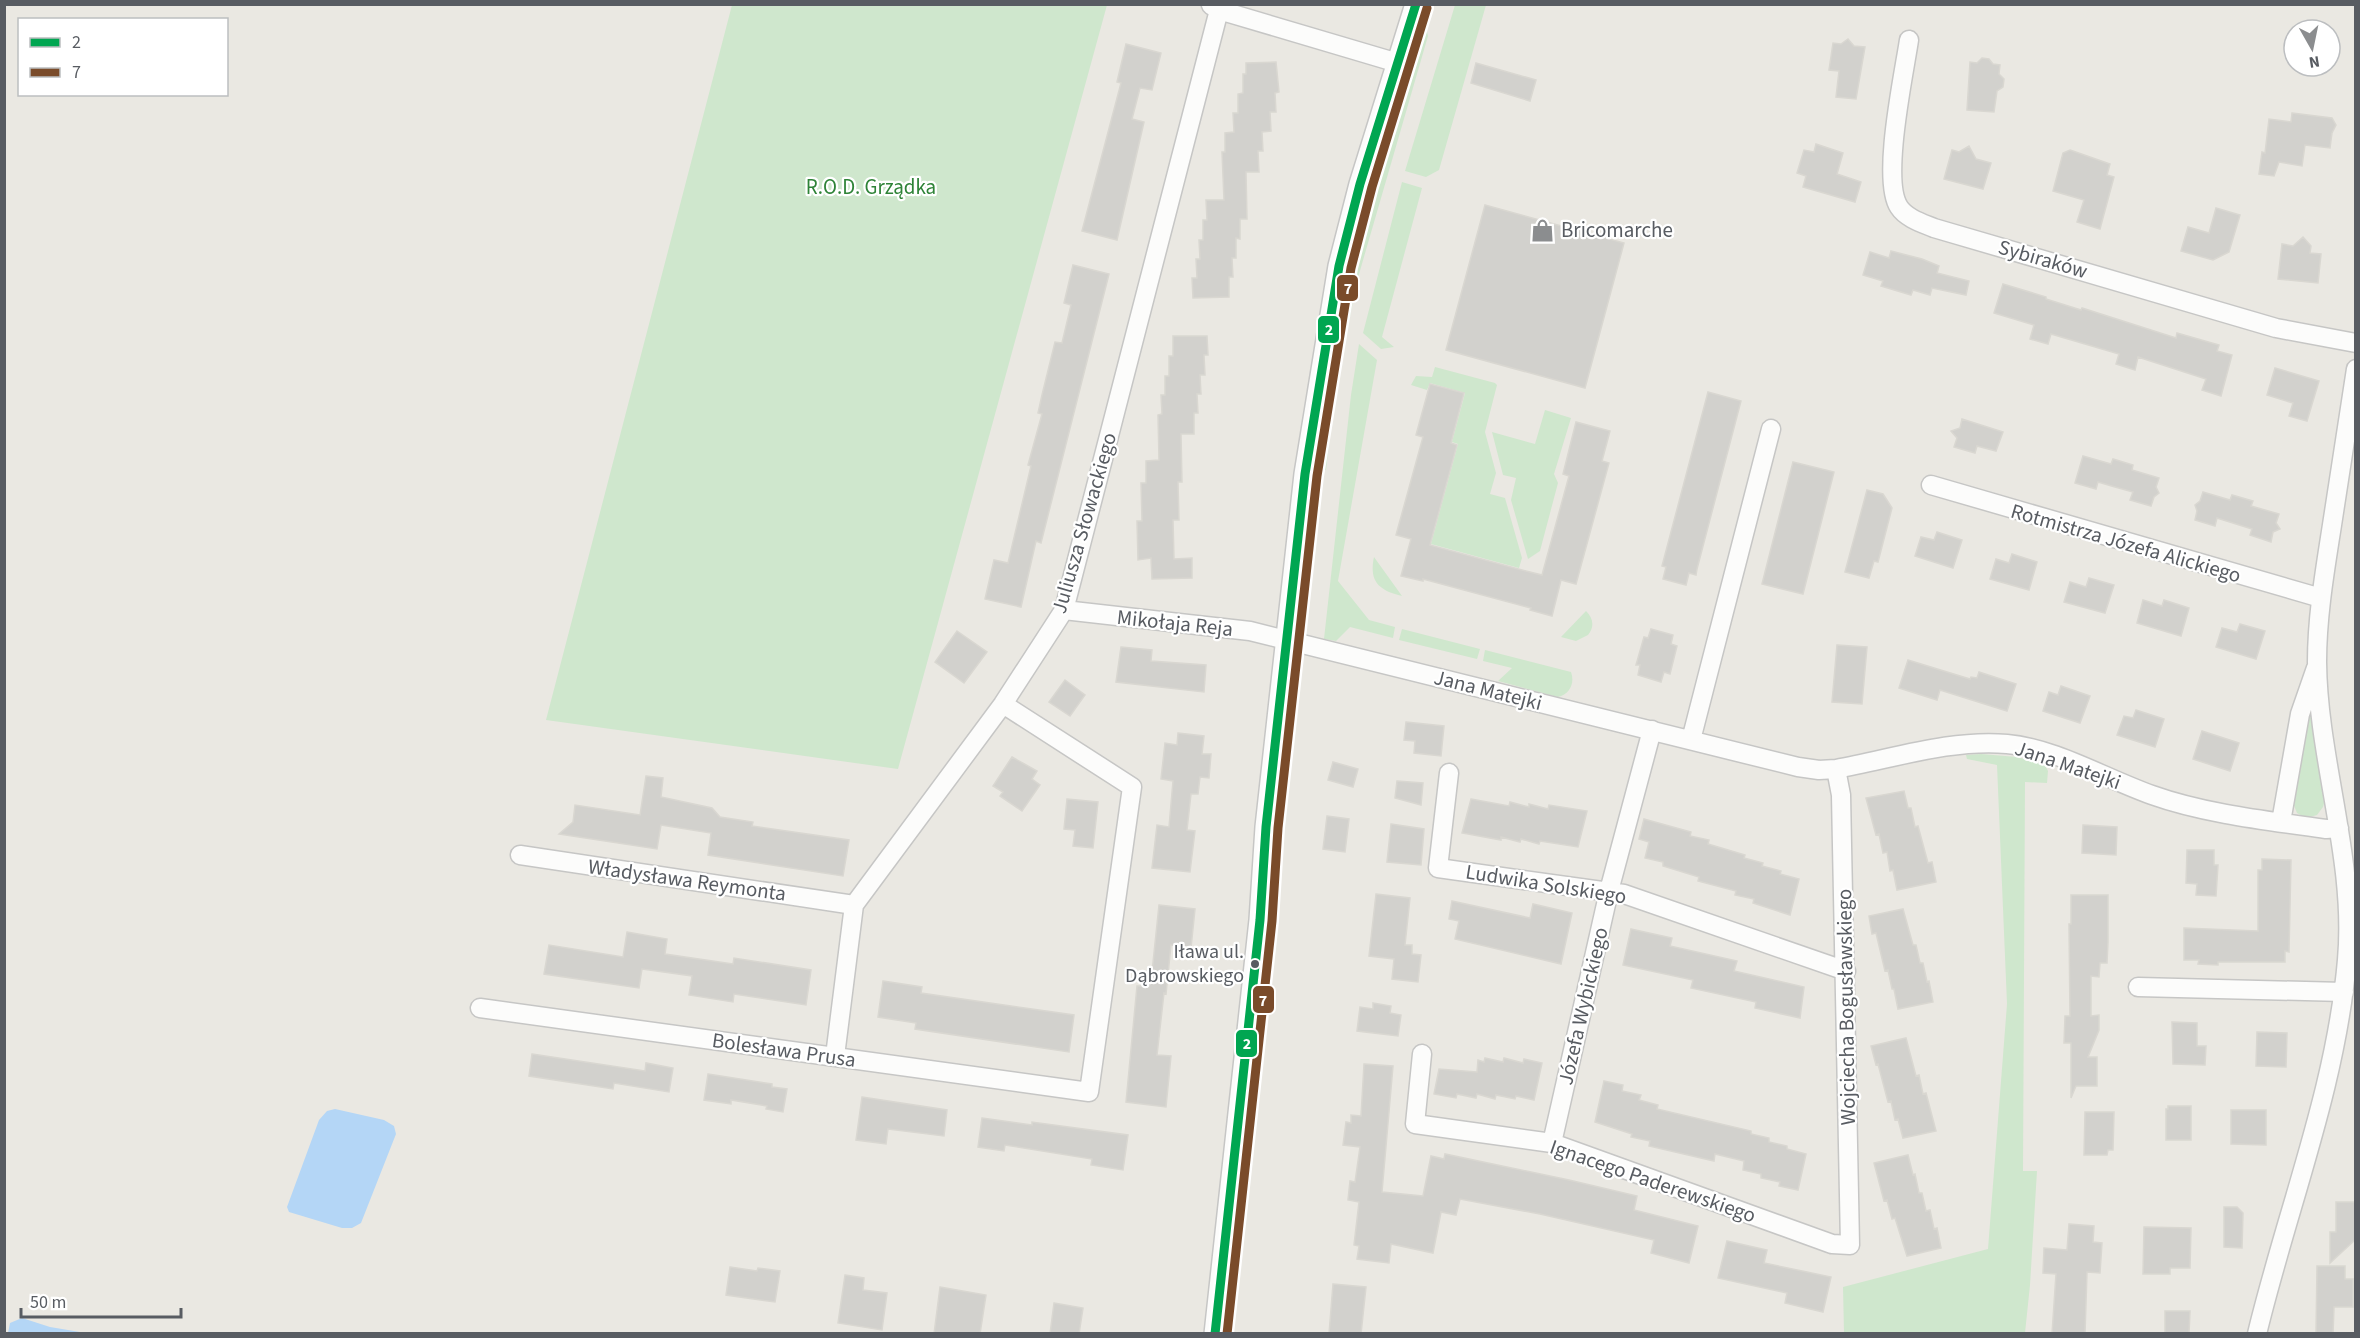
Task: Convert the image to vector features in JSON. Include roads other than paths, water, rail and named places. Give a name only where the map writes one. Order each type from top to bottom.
[{"type":"street","points":[[1215,1334],[1260,920],[1266,826],[1305,474],[1339,266],[1360,184],[1416,4]]},
{"type":"street","points":[[1215,7],[1398,63]]},
{"type":"street","name":"Juliusza Słowackiego","points":[[835,1056],[854,905],[1003,704],[1064,610],[1215,7]]},
{"type":"street","name":"Sybiraków","points":[[1909,40],[1892,167],[1892,189],[1899,207],[1912,218],[1934,228],[2276,328],[2355,343]]},
{"type":"street","points":[[2257,1334],[2328,1080],[2344,992],[2349,936],[2339,828],[2322,717],[2317,664],[2321,598],[2355,369]]},
{"type":"street","points":[[1691,740],[1771,429]]},
{"type":"street","name":"Rotmistrza Józefa Alickiego","points":[[1931,485],[2321,598]]},
{"type":"street","name":"Mikołaja Reja","points":[[1064,610],[1250,631],[1286,639]]},
{"type":"street","name":"Jana Matejki","points":[[1286,639],[1798,767],[1819,770],[1836,769],[1946,747],[1990,743],[2010,744],[2060,758],[2152,795],[2241,816],[2326,829],[2339,828]]},
{"type":"street","points":[[2281,822],[2300,714],[2317,664]]},
{"type":"street","name":"Bolesława Prusa","points":[[480,1008],[1089,1092],[1132,787],[1003,704]]},
{"type":"street","name":"Józefa Wybickiego","points":[[1552,1143],[1609,891],[1652,730]]},
{"type":"street","name":"Wojciecha Bogusławskiego","points":[[1836,769],[1841,795],[1851,1245]]},
{"type":"street","name":"Ludwika Solskiego","points":[[1449,773],[1438,868],[1624,894],[1846,971]]},
{"type":"street","name":"Władysława Reymonta","points":[[520,855],[854,905]]},
{"type":"street","points":[[2138,987],[2344,992]]},
{"type":"street","name":"Ignacego Paderewskiego","points":[[1422,1054],[1415,1125],[1552,1143],[1832,1244],[1851,1245]]},
{"type":"water","points":[[335,1109],[384,1120],[394,1126],[396,1134],[361,1223],[352,1228],[342,1228],[289,1212],[287,1207],[319,1120],[327,1111]]},
{"type":"water","points":[[22,1318],[50,1327],[86,1333],[8,1333],[10,1323]]},
{"type":"place","name":"Bricomarche","points":[[1543,230]]},
{"type":"place","name":"Iława ul. Dąbrowskiego","points":[[1255,964]]},
{"type":"park label","name":"R.O.D. Grządka","points":[[871,187]]}]
